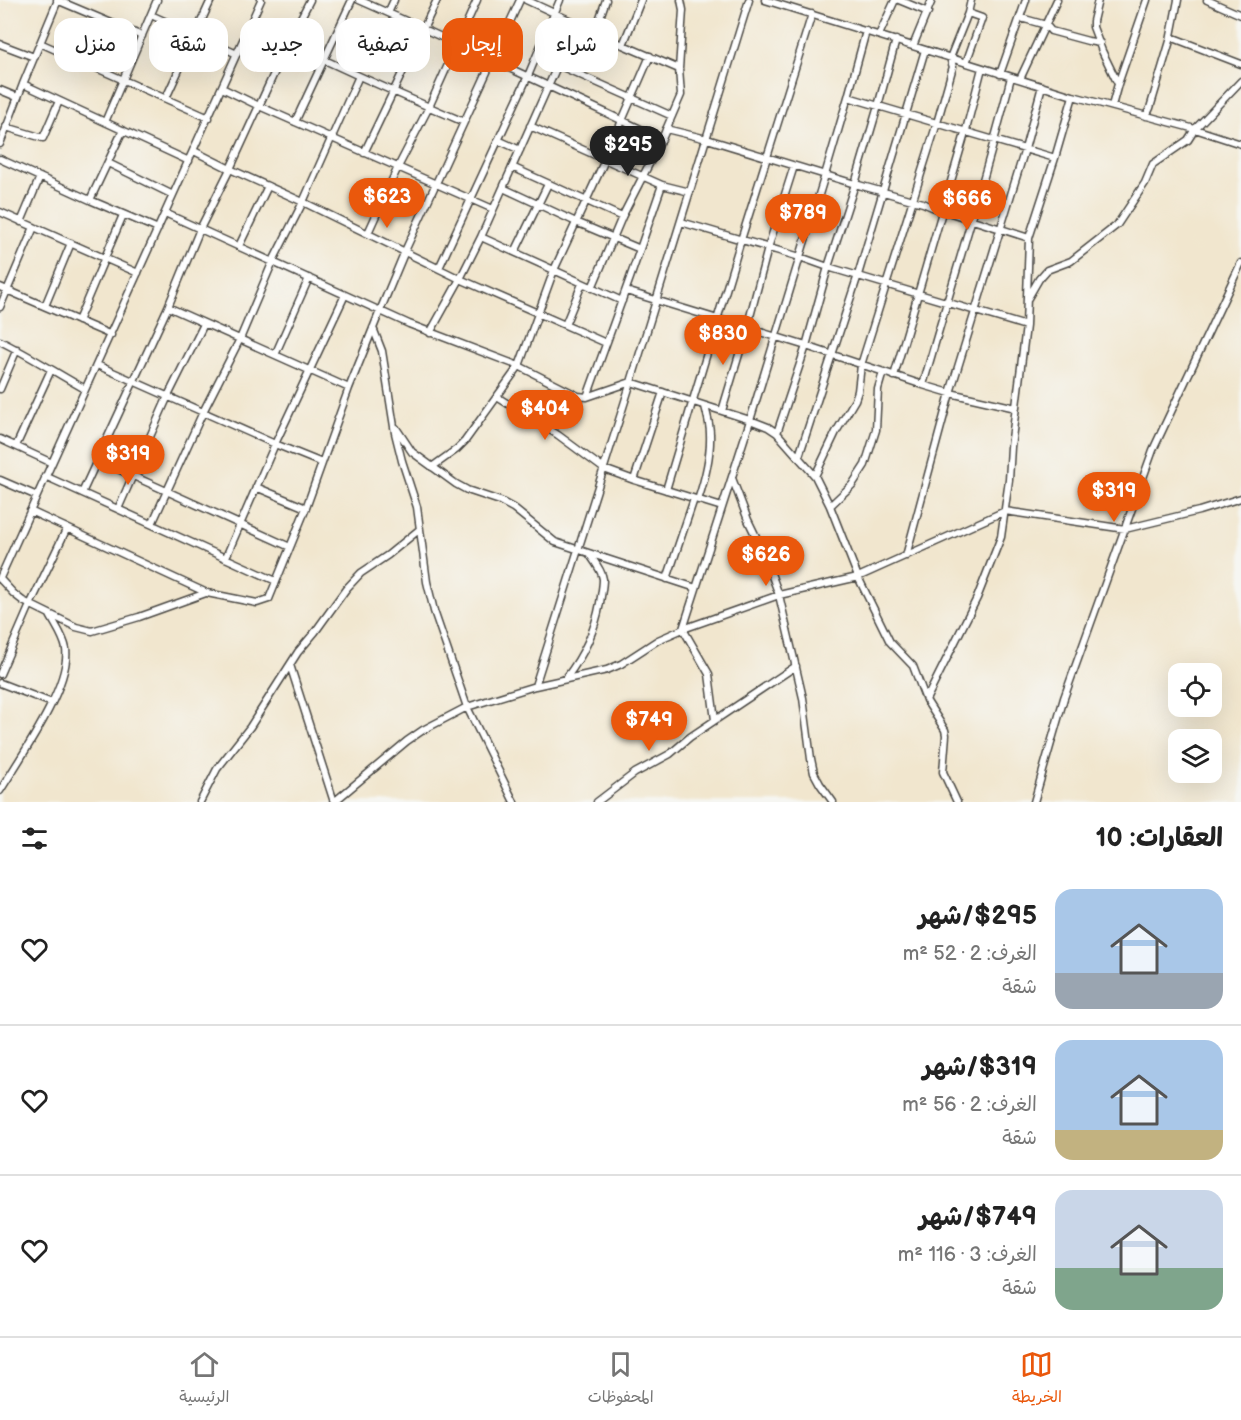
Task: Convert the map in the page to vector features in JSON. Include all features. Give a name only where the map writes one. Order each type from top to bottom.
[{"type":"street","points":[[0,144],[22,84],[58,0],[142,36]]},
{"type":"street","points":[[105,122],[157,0]]},
{"type":"street","points":[[203,18],[212,0]]},
{"type":"street","points":[[253,18],[261,0]]},
{"type":"street","points":[[301,18],[310,0]]},
{"type":"street","points":[[352,0],[324,60],[464,122]]},
{"type":"street","points":[[359,0],[399,18]]},
{"type":"street","points":[[388,13],[394,0]]},
{"type":"street","points":[[429,18],[437,0]]},
{"type":"street","points":[[469,18],[477,0]]},
{"type":"street","points":[[512,18],[520,0]]},
{"type":"street","points":[[526,0],[563,18]]},
{"type":"street","points":[[439,268],[528,76],[560,0]]},
{"type":"street","points":[[600,18],[606,0]]},
{"type":"street","points":[[623,45],[641,0]]},
{"type":"street","points":[[591,288],[622,217],[662,139],[681,95],[679,69],[683,10],[681,0]]},
{"type":"street","points":[[535,686],[749,0]]},
{"type":"street","points":[[765,0],[788,3],[812,14],[1000,74],[1241,144]]},
{"type":"street","points":[[879,35],[897,0],[928,12]]},
{"type":"street","points":[[913,46],[932,0]]},
{"type":"street","points":[[815,476],[858,391],[861,365],[937,123],[953,67],[950,58],[971,0]]},
{"type":"street","points":[[1000,74],[1026,0]]},
{"type":"street","points":[[1020,79],[1057,0]]},
{"type":"street","points":[[1098,0],[1093,21],[1118,84]]},
{"type":"street","points":[[1146,116],[1171,37],[1178,0]]},
{"type":"street","points":[[1208,0],[1241,15]]},
{"type":"street","points":[[1112,106],[1144,1]]},
{"type":"street","points":[[966,63],[981,18],[968,13]]},
{"type":"street","points":[[666,490],[812,14]]},
{"type":"street","points":[[151,15],[158,18]]},
{"type":"street","points":[[1021,18],[1046,25],[1051,31],[1100,43]]},
{"type":"street","points":[[715,720],[709,674],[684,629],[776,337],[866,31]]},
{"type":"street","points":[[1171,37],[1241,64]]},
{"type":"street","points":[[777,433],[806,346],[896,40]]},
{"type":"street","points":[[40,43],[209,118]]},
{"type":"street","points":[[618,43],[679,69]]},
{"type":"street","points":[[0,44],[34,57]]},
{"type":"street","points":[[207,593],[92,631],[76,627],[30,605],[14,594],[0,579],[240,47]]},
{"type":"street","points":[[228,50],[237,54]]},
{"type":"street","points":[[799,456],[858,276],[926,50]]},
{"type":"street","points":[[432,467],[465,441],[519,366],[554,270],[650,56]]},
{"type":"street","points":[[894,376],[982,68]]},
{"type":"street","points":[[166,98],[178,72]]},
{"type":"street","points":[[82,493],[275,72]]},
{"type":"street","points":[[295,122],[318,72]]},
{"type":"street","points":[[364,153],[404,72]]},
{"type":"street","points":[[368,233],[445,72]]},
{"type":"street","points":[[30,511],[207,593],[257,603],[269,599],[380,311],[405,251],[488,72]]},
{"type":"street","points":[[520,72],[662,139]]},
{"type":"street","points":[[430,333],[481,237],[555,72]]},
{"type":"street","points":[[575,72],[672,116]]},
{"type":"street","points":[[152,524],[203,412],[240,339],[273,261],[303,202],[359,76]]},
{"type":"street","points":[[923,385],[996,140],[1011,77]]},
{"type":"street","points":[[1027,300],[1047,270],[1071,261],[1117,225],[1145,183],[1153,164],[1188,140],[1195,129],[1241,81]]},
{"type":"street","points":[[22,84],[189,161]]},
{"type":"street","points":[[906,556],[950,393],[1025,149],[1042,86]]},
{"type":"street","points":[[222,88],[493,209]]},
{"type":"street","points":[[0,90],[17,97]]},
{"type":"street","points":[[926,700],[977,598],[1001,537],[1026,326],[1029,238],[1072,96]]},
{"type":"street","points":[[848,97],[1055,158]]},
{"type":"street","points":[[6,127],[43,138],[59,101]]},
{"type":"street","points":[[530,126],[662,185],[690,192]]},
{"type":"street","points":[[666,129],[923,203],[1029,238]]},
{"type":"street","points":[[90,200],[123,130]]},
{"type":"street","points":[[498,140],[520,150]]},
{"type":"street","points":[[194,151],[460,279],[606,343]]},
{"type":"street","points":[[0,159],[158,229]]},
{"type":"street","points":[[108,163],[173,195]]},
{"type":"street","points":[[722,411],[768,248],[794,166]]},
{"type":"street","points":[[512,167],[622,217]]},
{"type":"street","points":[[21,222],[40,177]]},
{"type":"street","points":[[515,252],[548,184]]},
{"type":"street","points":[[587,397],[662,185]]},
{"type":"street","points":[[239,246],[268,186]]},
{"type":"street","points":[[503,188],[640,249]]},
{"type":"street","points":[[0,212],[138,273]]},
{"type":"street","points":[[165,213],[430,333],[519,366],[573,394],[587,397],[631,382],[750,420],[777,433],[815,476],[830,506],[858,577],[890,642],[912,666],[926,700],[946,735],[943,772],[957,802]]},
{"type":"street","points":[[78,321],[123,215]]},
{"type":"street","points":[[681,222],[1026,326]]},
{"type":"street","points":[[0,307],[34,227]]},
{"type":"street","points":[[481,237],[622,301]]},
{"type":"street","points":[[45,306],[71,243]]},
{"type":"street","points":[[1034,802],[1064,698],[1153,450],[1241,264]]},
{"type":"street","points":[[275,355],[309,278]]},
{"type":"street","points":[[565,325],[582,284]]},
{"type":"street","points":[[0,287],[111,335]]},
{"type":"street","points":[[626,291],[806,346],[923,385],[1016,408]]},
{"type":"street","points":[[226,557],[345,295]]},
{"type":"street","points":[[168,307],[349,388]]},
{"type":"street","points":[[118,509],[168,396],[204,324]]},
{"type":"street","points":[[373,328],[382,351],[402,461],[415,498],[427,582],[434,611],[466,707],[514,802]]},
{"type":"street","points":[[0,341],[85,389]]},
{"type":"street","points":[[0,388],[17,349]]},
{"type":"street","points":[[97,365],[322,463]]},
{"type":"street","points":[[16,446],[51,370]]},
{"type":"street","points":[[830,506],[852,485],[865,465],[876,430],[878,389],[883,372]]},
{"type":"street","points":[[634,480],[663,392]]},
{"type":"street","points":[[497,397],[558,435],[604,469],[722,507]]},
{"type":"street","points":[[667,579],[704,479],[710,441],[705,406]]},
{"type":"street","points":[[394,424],[412,452],[432,467],[467,490],[513,508],[555,542],[696,588]]},
{"type":"street","points":[[0,438],[52,463]]},
{"type":"street","points":[[98,460],[290,547]]},
{"type":"street","points":[[45,476],[276,580]]},
{"type":"street","points":[[732,478],[779,595],[805,711],[814,773],[834,802]]},
{"type":"street","points":[[0,480],[37,496]]},
{"type":"street","points":[[256,487],[306,508]]},
{"type":"street","points":[[290,665],[334,802],[407,741],[466,707],[535,686],[607,670],[621,664],[658,640],[684,629],[779,595],[858,577],[1005,511],[1125,529],[1241,498]]},
{"type":"street","points":[[0,674],[67,528]]},
{"type":"street","points":[[202,802],[204,793],[217,769],[250,727],[290,665],[346,589],[361,573],[420,529]]},
{"type":"street","points":[[566,678],[581,657],[597,616],[602,577],[590,554]]},
{"type":"street","points":[[0,556],[8,560]]},
{"type":"street","points":[[0,791],[52,703],[64,675],[66,648],[50,615]]},
{"type":"street","points":[[597,802],[635,773],[670,754],[690,737],[796,666]]},
{"type":"street","points":[[0,683],[52,703]]}]
